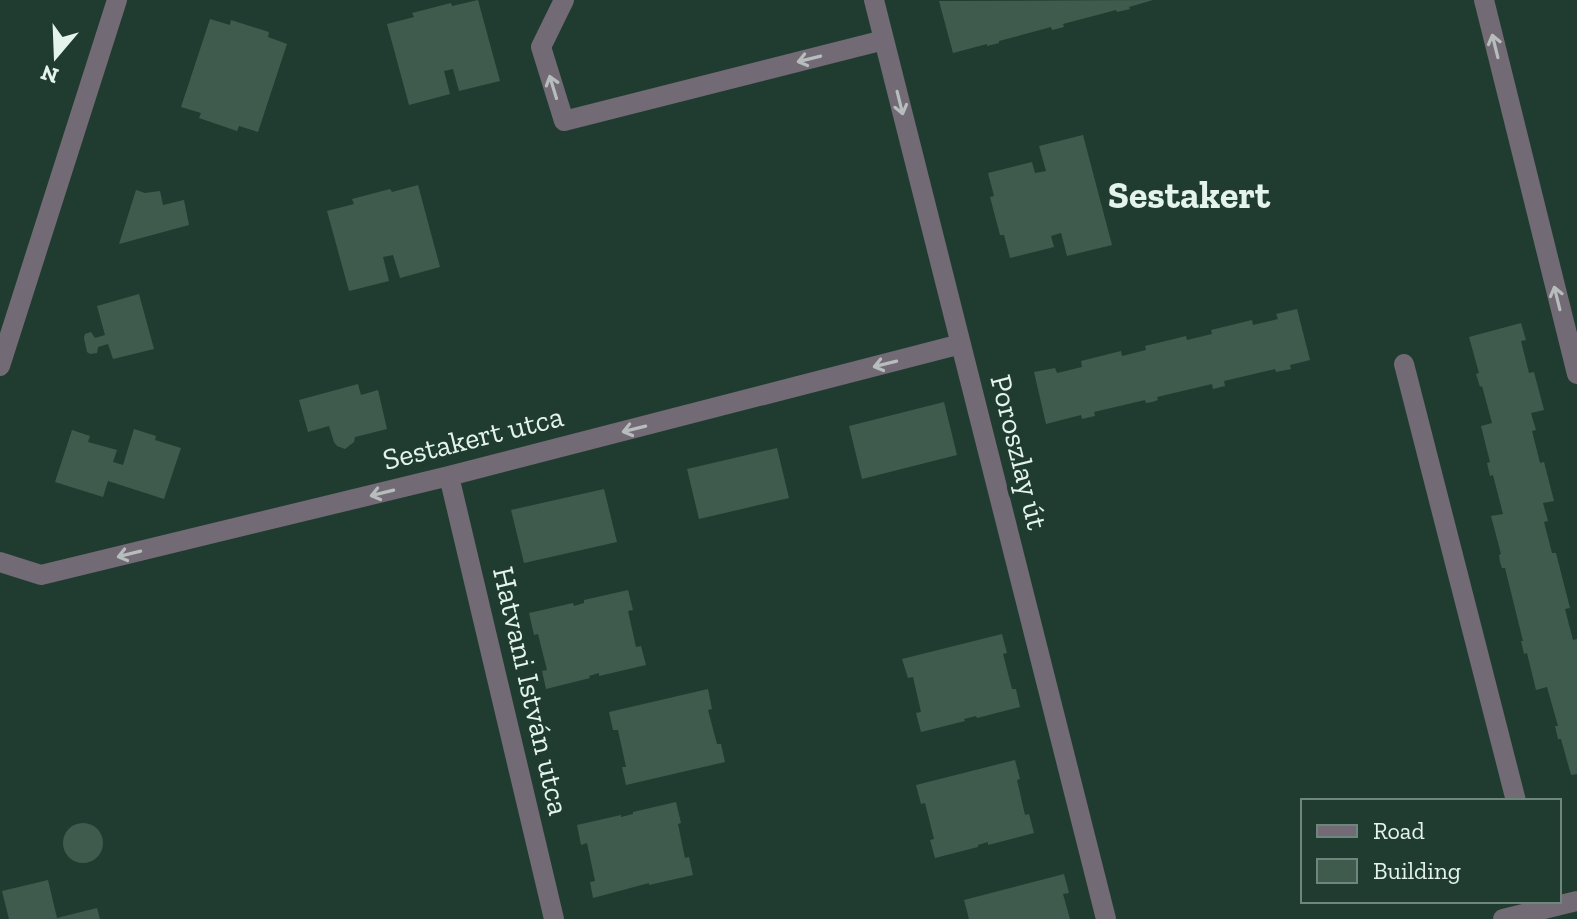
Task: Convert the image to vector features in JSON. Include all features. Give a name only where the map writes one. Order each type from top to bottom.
[{"type":"street","points":[[0,366],[117,0]]},
{"type":"street","points":[[564,0],[541,47],[564,121],[884,40]]},
{"type":"street","name":"Poroszlay út","points":[[874,0],[1106,919]]},
{"type":"street","points":[[1484,0],[1577,374]]},
{"type":"street","name":"Sestakert utca","points":[[0,562],[41,575],[449,476],[961,344]]},
{"type":"street","points":[[1404,364],[1515,799]]},
{"type":"street","name":"Hatvani István utca","points":[[449,476],[554,919]]},
{"type":"street","points":[[1503,919],[1542,905]]},
{"type":"building","points":[[478,0],[500,81],[459,91],[453,69],[444,71],[450,94],[409,105],[387,24],[414,17],[412,13]]},
{"type":"building","points":[[1153,0],[1130,9],[1063,24],[1064,27],[1052,30],[1051,27],[953,53],[939,1]]},
{"type":"building","points":[[210,19],[230,25],[231,20],[269,32],[268,37],[287,44],[258,132],[239,126],[237,131],[199,118],[201,113],[181,107]]},
{"type":"building","points":[[1083,135],[1112,245],[1067,256],[1061,233],[1051,236],[1054,247],[1010,258],[990,197],[994,196],[988,173],[1032,162],[1035,173],[1046,171],[1039,146]]},
{"type":"building","points":[[418,185],[440,267],[400,278],[393,255],[383,257],[389,281],[349,291],[327,211],[354,204],[352,199]]},
{"type":"building","points":[[136,190],[145,193],[160,191],[163,205],[184,200],[189,225],[119,244]]},
{"type":"building","points":[[139,294],[154,349],[113,359],[108,344],[98,347],[97,353],[87,352],[85,334],[91,332],[95,338],[105,335],[97,306]]},
{"type":"building","points":[[1297,309],[1310,360],[1290,365],[1291,369],[1276,372],[1275,369],[1224,381],[1225,386],[1213,389],[1212,384],[1157,397],[1158,400],[1152,402],[1146,403],[1145,400],[1094,412],[1095,416],[1082,419],[1081,415],[1046,424],[1034,372],[1055,368],[1057,373],[1082,367],[1081,361],[1121,351],[1122,356],[1146,350],[1145,346],[1186,336],[1187,340],[1212,334],[1211,330],[1252,320],[1253,325],[1278,319],[1276,314]]},
{"type":"building","points":[[1521,323],[1526,340],[1521,341],[1529,373],[1534,372],[1544,410],[1531,413],[1540,463],[1544,462],[1554,501],[1543,503],[1548,521],[1544,522],[1552,553],[1556,553],[1570,608],[1565,609],[1573,640],[1577,639],[1577,774],[1571,775],[1561,739],[1558,739],[1555,726],[1558,726],[1547,687],[1536,690],[1527,653],[1524,654],[1505,568],[1500,562],[1501,554],[1491,516],[1503,514],[1493,475],[1490,476],[1487,463],[1490,462],[1481,426],[1492,423],[1476,374],[1479,373],[1469,337]]},
{"type":"building","points":[[358,384],[361,395],[378,390],[387,429],[355,437],[354,442],[345,449],[334,442],[329,426],[308,432],[299,400]]},
{"type":"building","points":[[944,402],[957,455],[862,479],[849,426]]},
{"type":"building","points":[[134,429],[181,448],[164,499],[108,481],[103,497],[55,482],[72,430],[90,436],[88,442],[117,450],[113,462],[123,465]]},
{"type":"building","points":[[777,448],[789,498],[699,519],[687,469]]},
{"type":"building","points":[[604,489],[617,542],[524,563],[511,510]]},
{"type":"building","points":[[628,590],[633,610],[628,611],[636,647],[641,646],[646,665],[599,676],[599,673],[546,689],[542,671],[547,670],[529,613],[573,603],[574,606],[584,603],[584,600]]},
{"type":"building","points":[[1002,634],[1007,653],[1003,654],[1020,707],[921,732],[916,713],[921,712],[913,677],[908,678],[902,659]]},
{"type":"building","points":[[708,689],[712,709],[708,710],[725,762],[626,785],[622,767],[626,767],[618,730],[613,730],[609,712]]},
{"type":"building","points":[[1015,760],[1025,815],[1029,814],[1034,833],[988,845],[988,842],[935,858],[930,840],[934,839],[925,803],[921,804],[916,785]]},
{"type":"building","points":[[676,802],[685,858],[689,857],[693,875],[593,898],[590,882],[595,881],[587,843],[581,845],[577,825]]},
{"type":"building","points":[[83,823],[97,829],[103,843],[97,857],[83,863],[69,857],[63,843],[69,829]]},
{"type":"building","points":[[1064,874],[1069,893],[1063,894],[1070,919],[969,919],[964,900]]},
{"type":"building","points":[[48,880],[57,918],[97,908],[100,919],[9,919],[2,891]]},
{"type":"district","name":"Sestakert","points":[[1189,195]]}]
